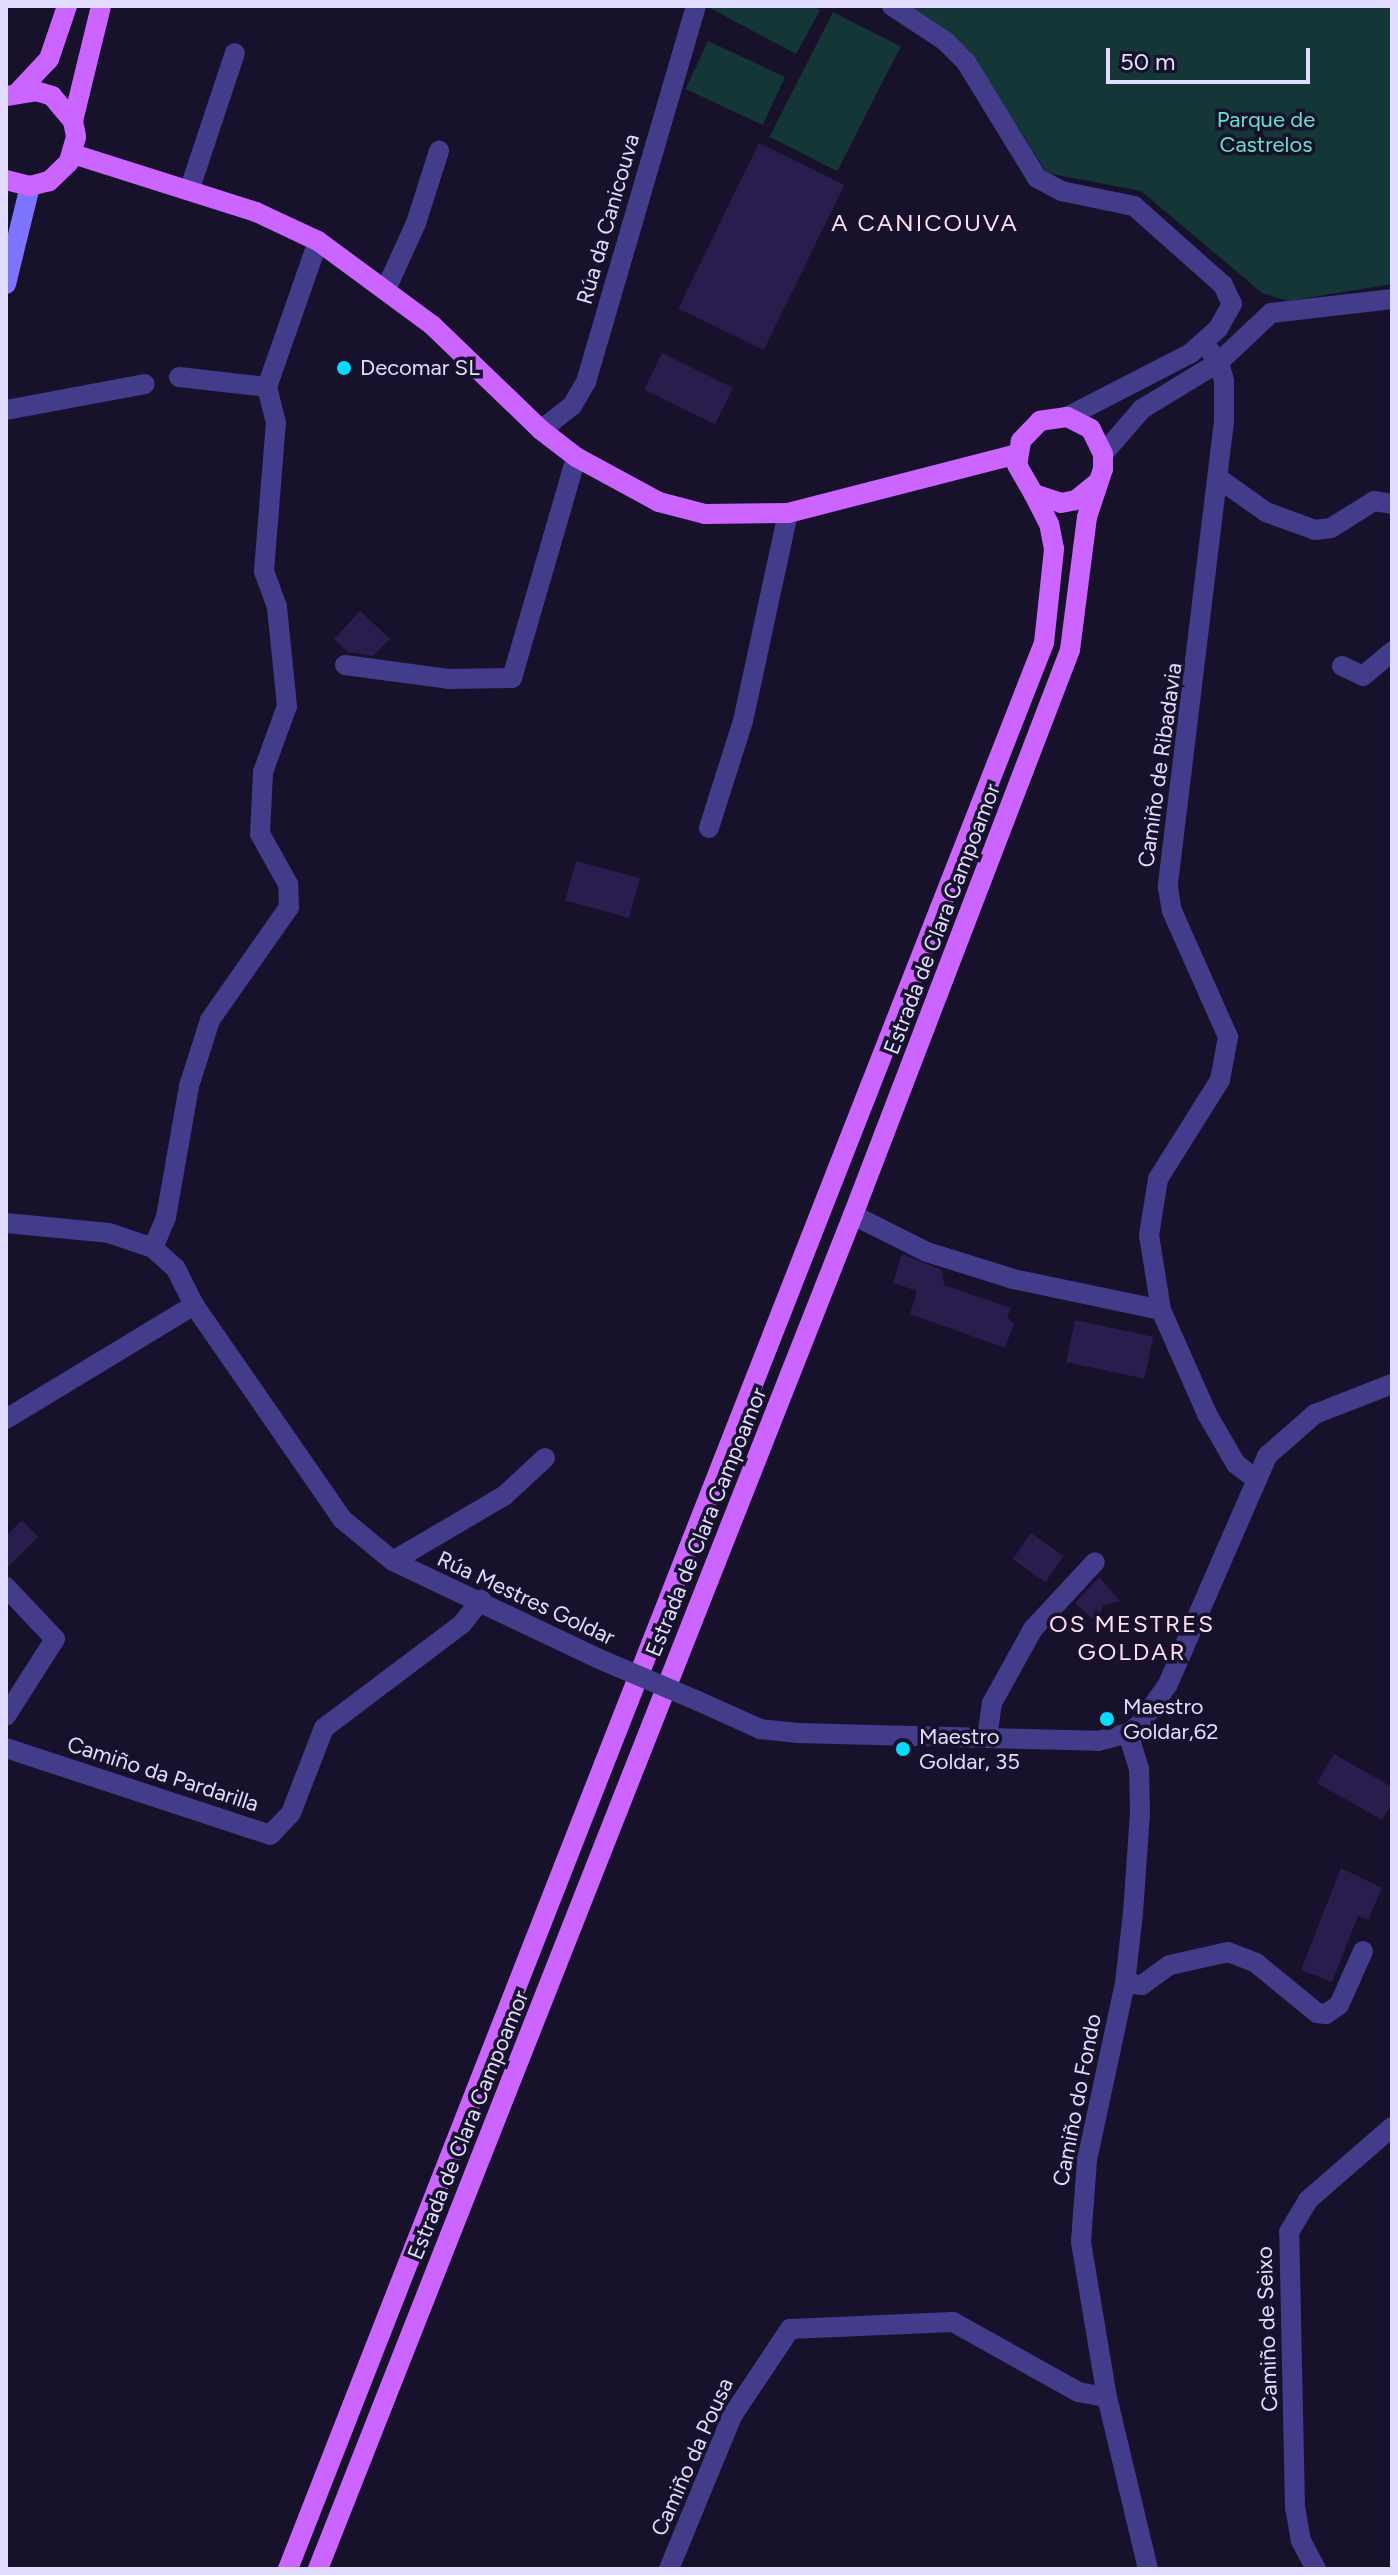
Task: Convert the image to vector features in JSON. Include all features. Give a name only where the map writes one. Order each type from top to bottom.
[{"type":"main road","points":[[12,94],[49,59],[67,6]]},
{"type":"main road","points":[[6,180],[30,186],[57,176],[73,154],[73,121],[101,6]]},
{"type":"main road","points":[[12,94],[52,96],[73,121]]},
{"type":"main road","points":[[73,154],[190,188],[318,241],[387,287],[541,430],[576,457],[659,502],[705,514],[788,513],[1017,454],[1029,429],[1040,421],[1067,417],[1091,429],[1103,454]]},
{"type":"main road","points":[[6,284],[30,186]]},
{"type":"main road","name":"Estrada de Clara Campoamor","points":[[288,2569],[1044,643],[1054,549],[1049,524],[1034,494],[1020,476],[1017,454]]},
{"type":"main road","name":"Estrada de Clara Campoamor","points":[[318,2569],[853,1215],[1070,650],[1087,517],[1103,454]]},
{"type":"main road","points":[[1034,494],[1047,501],[1076,500],[1098,482]]},
{"type":"street","name":"Rúa da Canicouva","points":[[541,430],[572,406],[586,382],[696,6]]},
{"type":"street","points":[[892,6],[945,41],[966,62],[1037,178],[1061,191],[1134,206],[1223,285],[1232,304],[1251,313],[1271,313],[1392,299]]},
{"type":"street","points":[[190,188],[235,53]]},
{"type":"street","points":[[387,287],[416,223],[439,151]]},
{"type":"street","points":[[153,1248],[166,1217],[189,1086],[210,1020],[289,907],[288,884],[260,834],[263,772],[287,706],[277,607],[264,571],[276,423],[267,387],[318,241]]},
{"type":"street","points":[[1067,417],[1204,344],[1228,318],[1232,304]]},
{"type":"street","points":[[1103,454],[1142,409],[1219,362],[1271,313]]},
{"type":"street","points":[[1204,344],[1219,362]]},
{"type":"street","name":"Camiño de Ribadavia","points":[[1219,362],[1225,394],[1218,478],[1168,887],[1172,911],[1228,1037],[1220,1080],[1158,1179],[1149,1235],[1161,1310],[1207,1414],[1236,1464],[1256,1479]]},
{"type":"street","points":[[179,377],[267,387]]},
{"type":"street","points":[[6,410],[145,384]]},
{"type":"street","points":[[345,665],[448,679],[512,678],[576,457]]},
{"type":"street","points":[[1218,478],[1266,512],[1315,530],[1331,528],[1374,501],[1392,504]]},
{"type":"street","points":[[709,828],[739,734],[788,513]]},
{"type":"street","points":[[1342,666],[1363,676],[1392,652]]},
{"type":"street","points":[[853,1215],[927,1252],[1013,1279],[1161,1310]]},
{"type":"street","name":"Rúa Mestres Goldar","points":[[6,1223],[109,1233],[153,1248],[176,1269],[194,1305],[342,1519],[393,1561],[481,1600],[597,1658],[760,1729],[1098,1741],[1128,1733]]},
{"type":"street","points":[[6,1419],[194,1305]]},
{"type":"street","points":[[1128,1733],[1140,1724],[1168,1684],[1267,1456],[1298,1425],[1392,1384]]},
{"type":"street","name":"Rúa Mestres Goldar","points":[[393,1561],[504,1496],[545,1458]]},
{"type":"street","points":[[987,1738],[992,1703],[1033,1629],[1095,1562]]},
{"type":"street","points":[[6,1587],[55,1639],[6,1716]]},
{"type":"street","name":"Camiño da Pardarilla","points":[[6,1748],[270,1835],[291,1813],[324,1728],[462,1624],[481,1600]]},
{"type":"street","name":"Camiño do Fondo","points":[[1128,1733],[1139,1768],[1140,1813],[1125,1983],[1081,2205],[1081,2242],[1107,2397],[1148,2569]]},
{"type":"street","points":[[1125,1983],[1142,1985],[1170,1965],[1228,1952],[1256,1963],[1317,2013],[1326,2014],[1339,2005],[1363,1951]]},
{"type":"street","name":"Camiño de Seixo","points":[[1316,2569],[1301,2541],[1295,2508],[1289,2232],[1308,2200],[1392,2127]]},
{"type":"street","name":"Camiño da Pousa","points":[[669,2569],[732,2416],[790,2329],[953,2322],[1078,2392],[1107,2397]]},
{"type":"green space","points":[[812,6],[820,10],[796,54],[710,8]]},
{"type":"green space","name":"Parque de Castrelos","points":[[907,6],[1392,6],[1392,284],[1288,301],[1262,293],[1141,191],[1047,173],[969,50]]},
{"type":"green space","points":[[833,12],[901,47],[837,171],[769,137]]},
{"type":"green space","points":[[708,41],[785,77],[763,125],[686,89]]},
{"type":"building","points":[[759,143],[844,185],[764,350],[678,308]]},
{"type":"building","points":[[662,353],[733,388],[715,424],[644,390]]},
{"type":"building","points":[[360,611],[390,639],[373,656],[348,652],[334,639]]},
{"type":"building","points":[[576,861],[640,878],[629,918],[565,901]]},
{"type":"building","points":[[902,1254],[942,1270],[944,1285],[1011,1308],[1007,1318],[1014,1323],[1005,1348],[910,1314],[917,1291],[893,1283]]},
{"type":"building","points":[[1075,1320],[1153,1337],[1144,1379],[1066,1362]]},
{"type":"building","points":[[22,1520],[38,1537],[6,1569],[6,1536]]},
{"type":"building","points":[[1031,1533],[1064,1556],[1045,1582],[1013,1559]]},
{"type":"building","points":[[1099,1577],[1120,1601],[1103,1605],[1097,1623],[1075,1603]]},
{"type":"building","points":[[1334,1754],[1392,1787],[1392,1803],[1382,1820],[1317,1783]]},
{"type":"building","points":[[1341,1868],[1382,1888],[1368,1920],[1358,1916],[1332,1982],[1301,1970]]},
{"type":"place","name":"Decomar SL","points":[[344,368]]},
{"type":"place","name":"Maestro Goldar,62","points":[[1107,1719]]},
{"type":"place","name":"Maestro Goldar, 35","points":[[903,1749]]},
{"type":"district","name":"A CANICOUVA","points":[[925,223]]},
{"type":"district","name":"OS MESTRES GOLDAR","points":[[1132,1638]]}]
